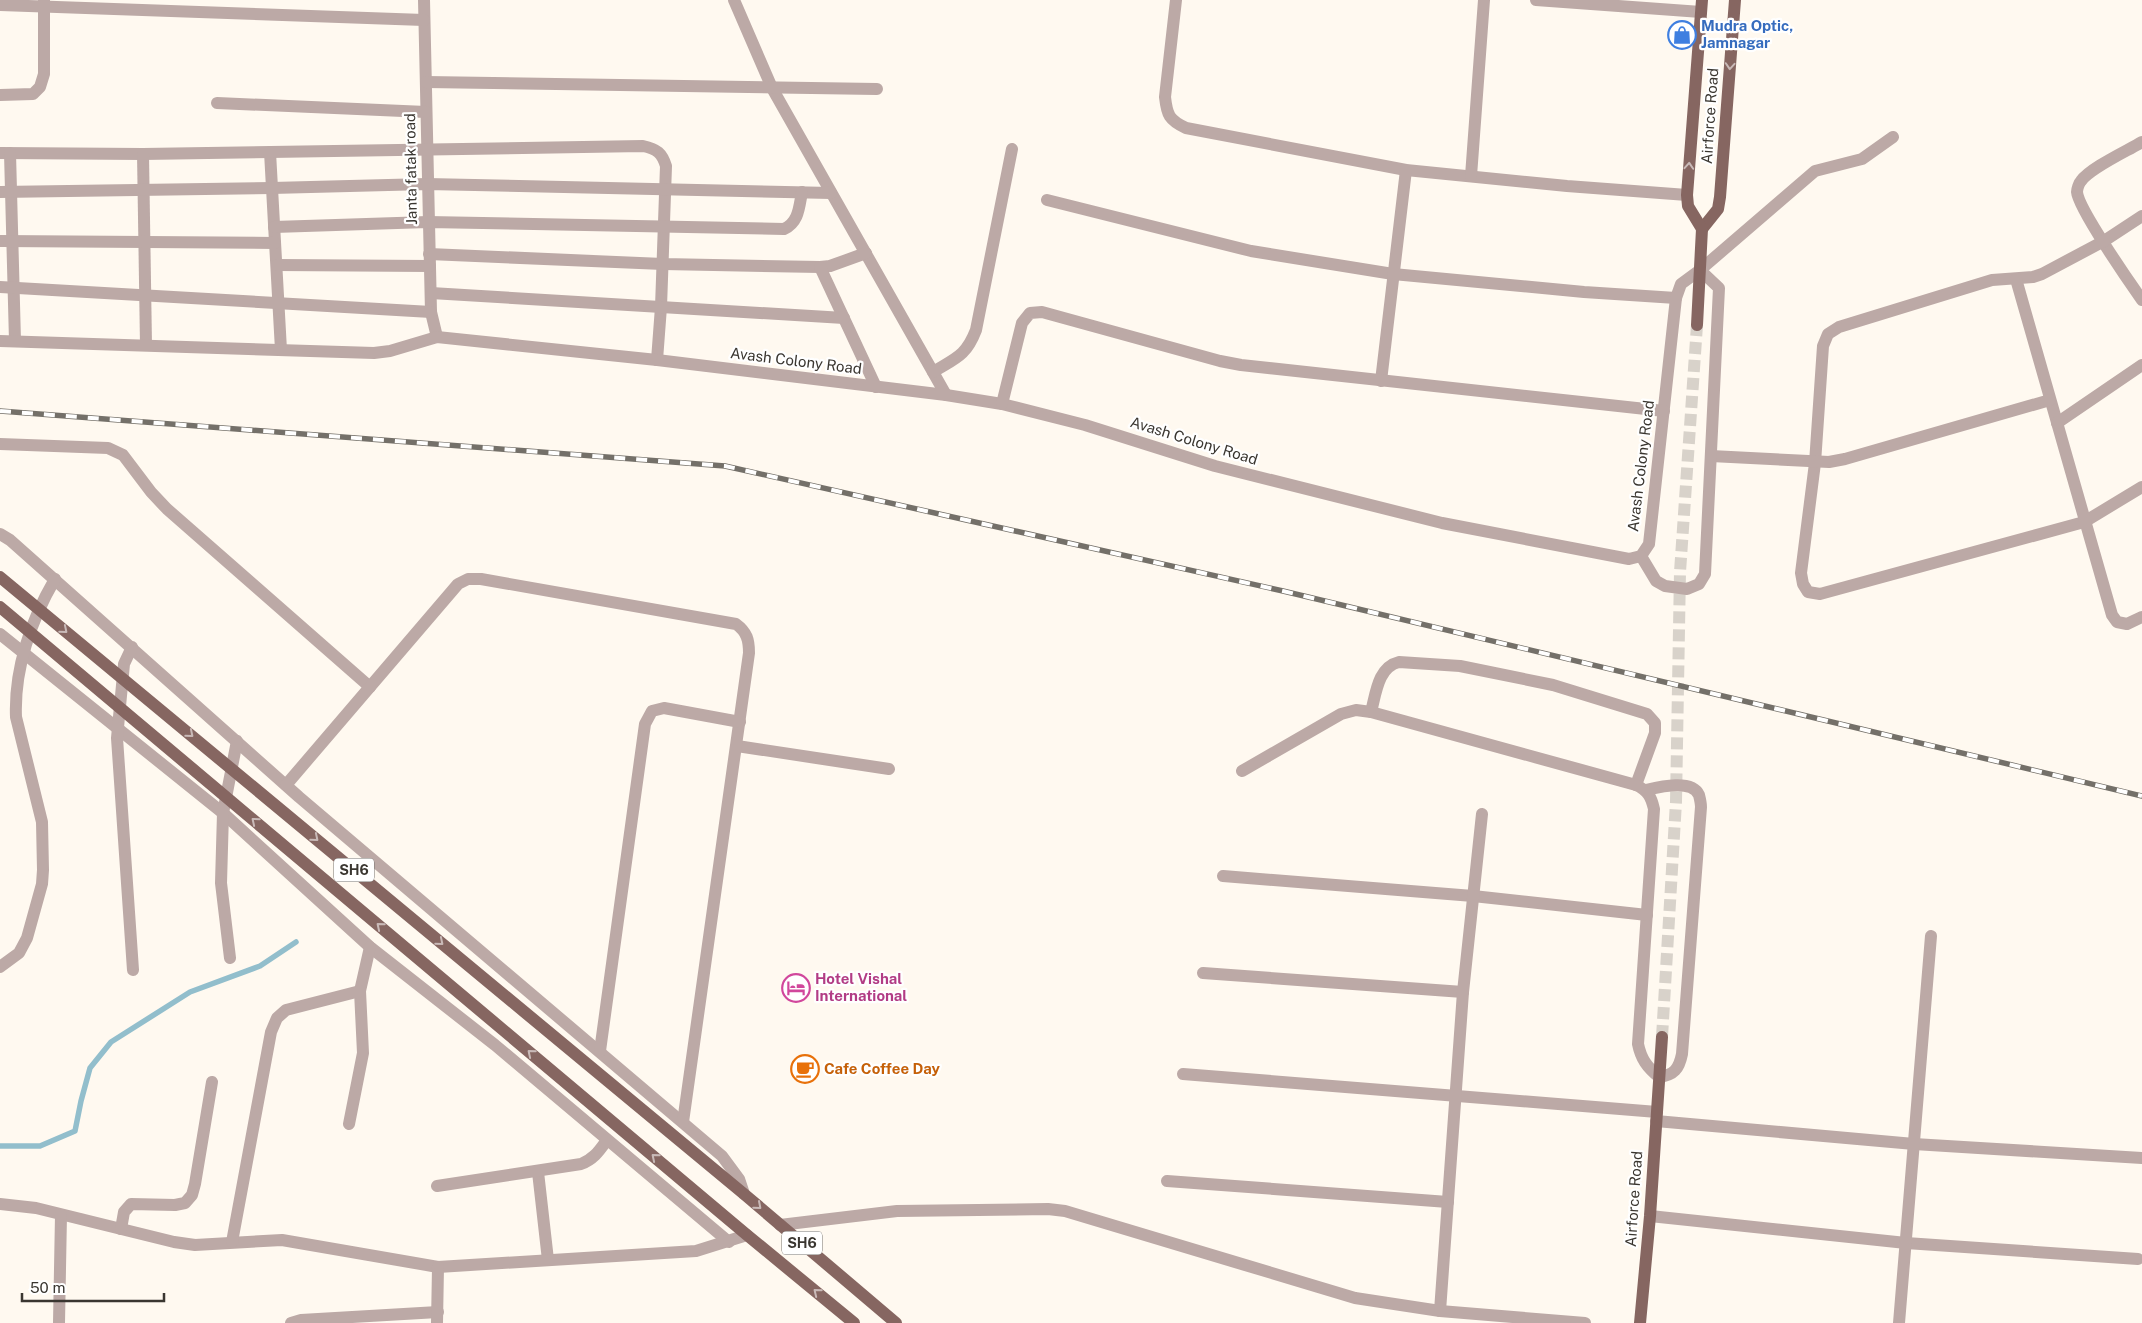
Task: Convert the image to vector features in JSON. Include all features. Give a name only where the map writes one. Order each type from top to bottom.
[{"type":"main road","name":"Airforce Road","points":[[1701,6],[1687,195],[1688,206],[1702,229],[1718,209],[1720,197],[1735,0]]},
{"type":"main road","points":[[1696,325],[1702,229]]},
{"type":"main road","name":"SH6","points":[[0,577],[708,1164],[896,1323]]},
{"type":"main road","name":"SH6","points":[[0,607],[854,1323]]},
{"type":"main road","name":"Airforce Road","points":[[1640,1323],[1650,1216],[1662,1037]]},
{"type":"street","name":"Janta fatak road","points":[[424,0],[431,312],[438,337]]},
{"type":"street","points":[[734,0],[772,88],[946,395]]},
{"type":"street","points":[[1176,0],[1165,97],[1166,112],[1174,123],[1186,128],[1406,170],[1687,195]]},
{"type":"street","points":[[1471,176],[1484,0]]},
{"type":"street","points":[[1536,0],[1701,6]]},
{"type":"street","points":[[0,95],[33,94],[40,87],[44,74],[44,3]]},
{"type":"street","points":[[0,5],[44,3],[424,20]]},
{"type":"street","points":[[426,82],[877,89]]},
{"type":"street","points":[[217,103],[426,112]]},
{"type":"street","name":"Avash Colony Road","points":[[438,337],[657,360],[946,395],[1002,404],[1085,425],[1215,466],[1442,523],[1629,559],[1641,556],[1649,544],[1676,298],[1681,284],[1700,270],[1815,171],[1862,159],[1893,137]]},
{"type":"street","points":[[2142,142],[2087,175],[2080,182],[2077,192],[2081,203],[2142,300]]},
{"type":"street","points":[[15,341],[14,288],[6,241],[5,153],[143,154],[643,146],[655,149],[662,155],[666,166],[662,307],[657,360]]},
{"type":"street","points":[[933,372],[962,355],[970,345],[976,330],[1012,149]]},
{"type":"street","points":[[270,152],[281,350]]},
{"type":"street","points":[[143,154],[146,345]]},
{"type":"street","points":[[1381,381],[1406,170]]},
{"type":"street","points":[[6,192],[427,184],[832,193]]},
{"type":"street","points":[[274,226],[428,222],[784,229],[792,225],[797,216],[802,192]]},
{"type":"street","points":[[1047,200],[1251,251],[1393,274],[1584,292],[1676,298]]},
{"type":"street","points":[[2142,216],[2104,241],[2042,274],[2033,277],[1992,280],[1839,328],[1828,334],[1823,346],[1814,463],[1801,573],[1803,584],[1808,592],[1820,594],[2084,522],[2142,487]]},
{"type":"street","points":[[6,241],[276,243]]},
{"type":"street","points":[[277,266],[429,260],[820,267],[830,266],[866,253]]},
{"type":"street","points":[[820,267],[876,387]]},
{"type":"street","points":[[1641,556],[1656,581],[1665,586],[1687,589],[1699,584],[1705,574],[1719,288],[1700,270]]},
{"type":"street","points":[[2016,279],[2112,615],[2117,622],[2126,624],[2142,617]]},
{"type":"street","points":[[0,287],[431,312]]},
{"type":"street","points":[[431,294],[844,318]]},
{"type":"street","points":[[1002,404],[1022,323],[1030,313],[1042,312],[1220,361],[1381,381],[1664,411]]},
{"type":"street","points":[[0,341],[374,352],[390,351],[438,337]]},
{"type":"street","points":[[2057,423],[2142,365]]},
{"type":"street","points":[[1711,456],[1814,463],[1845,459],[2050,400]]},
{"type":"street","points":[[0,444],[108,448],[122,456],[151,492],[167,508],[370,687]]},
{"type":"street","points":[[0,534],[10,540],[55,579],[236,741],[683,1122],[730,1166],[739,1179],[744,1194]]},
{"type":"street","points":[[0,968],[19,953],[27,938],[42,884],[42,822],[16,716],[16,685],[23,654],[44,597],[55,579]]},
{"type":"street","points":[[286,784],[458,584],[468,579],[481,579],[736,624],[744,630],[749,641],[749,653],[683,1122]]},
{"type":"street","points":[[0,634],[222,813],[370,947],[495,1045],[728,1242]]},
{"type":"street","points":[[132,647],[124,664],[117,730],[133,970]]},
{"type":"street","points":[[1370,712],[1383,672],[1389,664],[1399,662],[1460,666],[1568,688],[1647,714],[1655,723],[1655,734],[1641,788]]},
{"type":"street","points":[[600,1051],[645,724],[652,711],[664,708],[740,722]]},
{"type":"street","points":[[1242,771],[1341,714],[1356,710],[1370,712],[1641,788],[1668,784],[1691,788],[1699,794],[1701,808],[1682,1054],[1679,1067],[1671,1075],[1659,1077],[1641,1059],[1638,1044],[1654,809],[1652,798],[1641,788]]},
{"type":"street","points":[[230,958],[222,884],[222,813],[236,741]]},
{"type":"street","points":[[737,746],[889,769]]},
{"type":"street","points":[[1440,1311],[1463,992],[1482,814]]},
{"type":"street","points":[[1223,876],[1473,896],[1647,914]]},
{"type":"street","points":[[1899,1323],[1931,936]]},
{"type":"street","points":[[349,1124],[363,1053],[360,991],[370,947]]},
{"type":"street","points":[[1204,973],[1463,992]]},
{"type":"street","points":[[232,1242],[271,1032],[277,1018],[286,1010],[360,991]]},
{"type":"street","points":[[1183,1074],[1456,1096],[1914,1144],[2142,1158]]},
{"type":"street","points":[[121,1230],[124,1212],[131,1204],[175,1205],[185,1203],[192,1195],[212,1082]]},
{"type":"street","points":[[437,1186],[581,1164],[590,1161],[607,1140]]},
{"type":"street","points":[[538,1172],[548,1260]]},
{"type":"street","points":[[1167,1181],[1448,1202]]},
{"type":"street","points":[[0,1204],[36,1208],[121,1230],[195,1245],[282,1240],[438,1267],[696,1251],[747,1235]]},
{"type":"street","points":[[780,1225],[897,1212],[1048,1209],[1065,1211],[1355,1298],[1501,1320],[1585,1323]]},
{"type":"street","points":[[59,1323],[61,1214]]},
{"type":"street","points":[[1650,1216],[1906,1243],[2138,1259]]},
{"type":"street","points":[[291,1323],[301,1320],[438,1318],[438,1267]]},
{"type":"waterway","points":[[0,1146],[40,1146],[75,1131],[90,1068],[111,1042],[190,992],[260,966],[296,942]]},
{"type":"tunnel","points":[[1662,1037],[1676,802],[1680,572],[1697,325]]},
{"type":"railway","points":[[0,411],[725,466],[1283,591],[2142,796]]},
{"type":"place","name":"Mudra Optic, Jamnagar","points":[[1682,35]]},
{"type":"place","name":"Hotel Vishal International","points":[[796,988]]},
{"type":"place","name":"Cafe Coffee Day","points":[[805,1069]]}]
